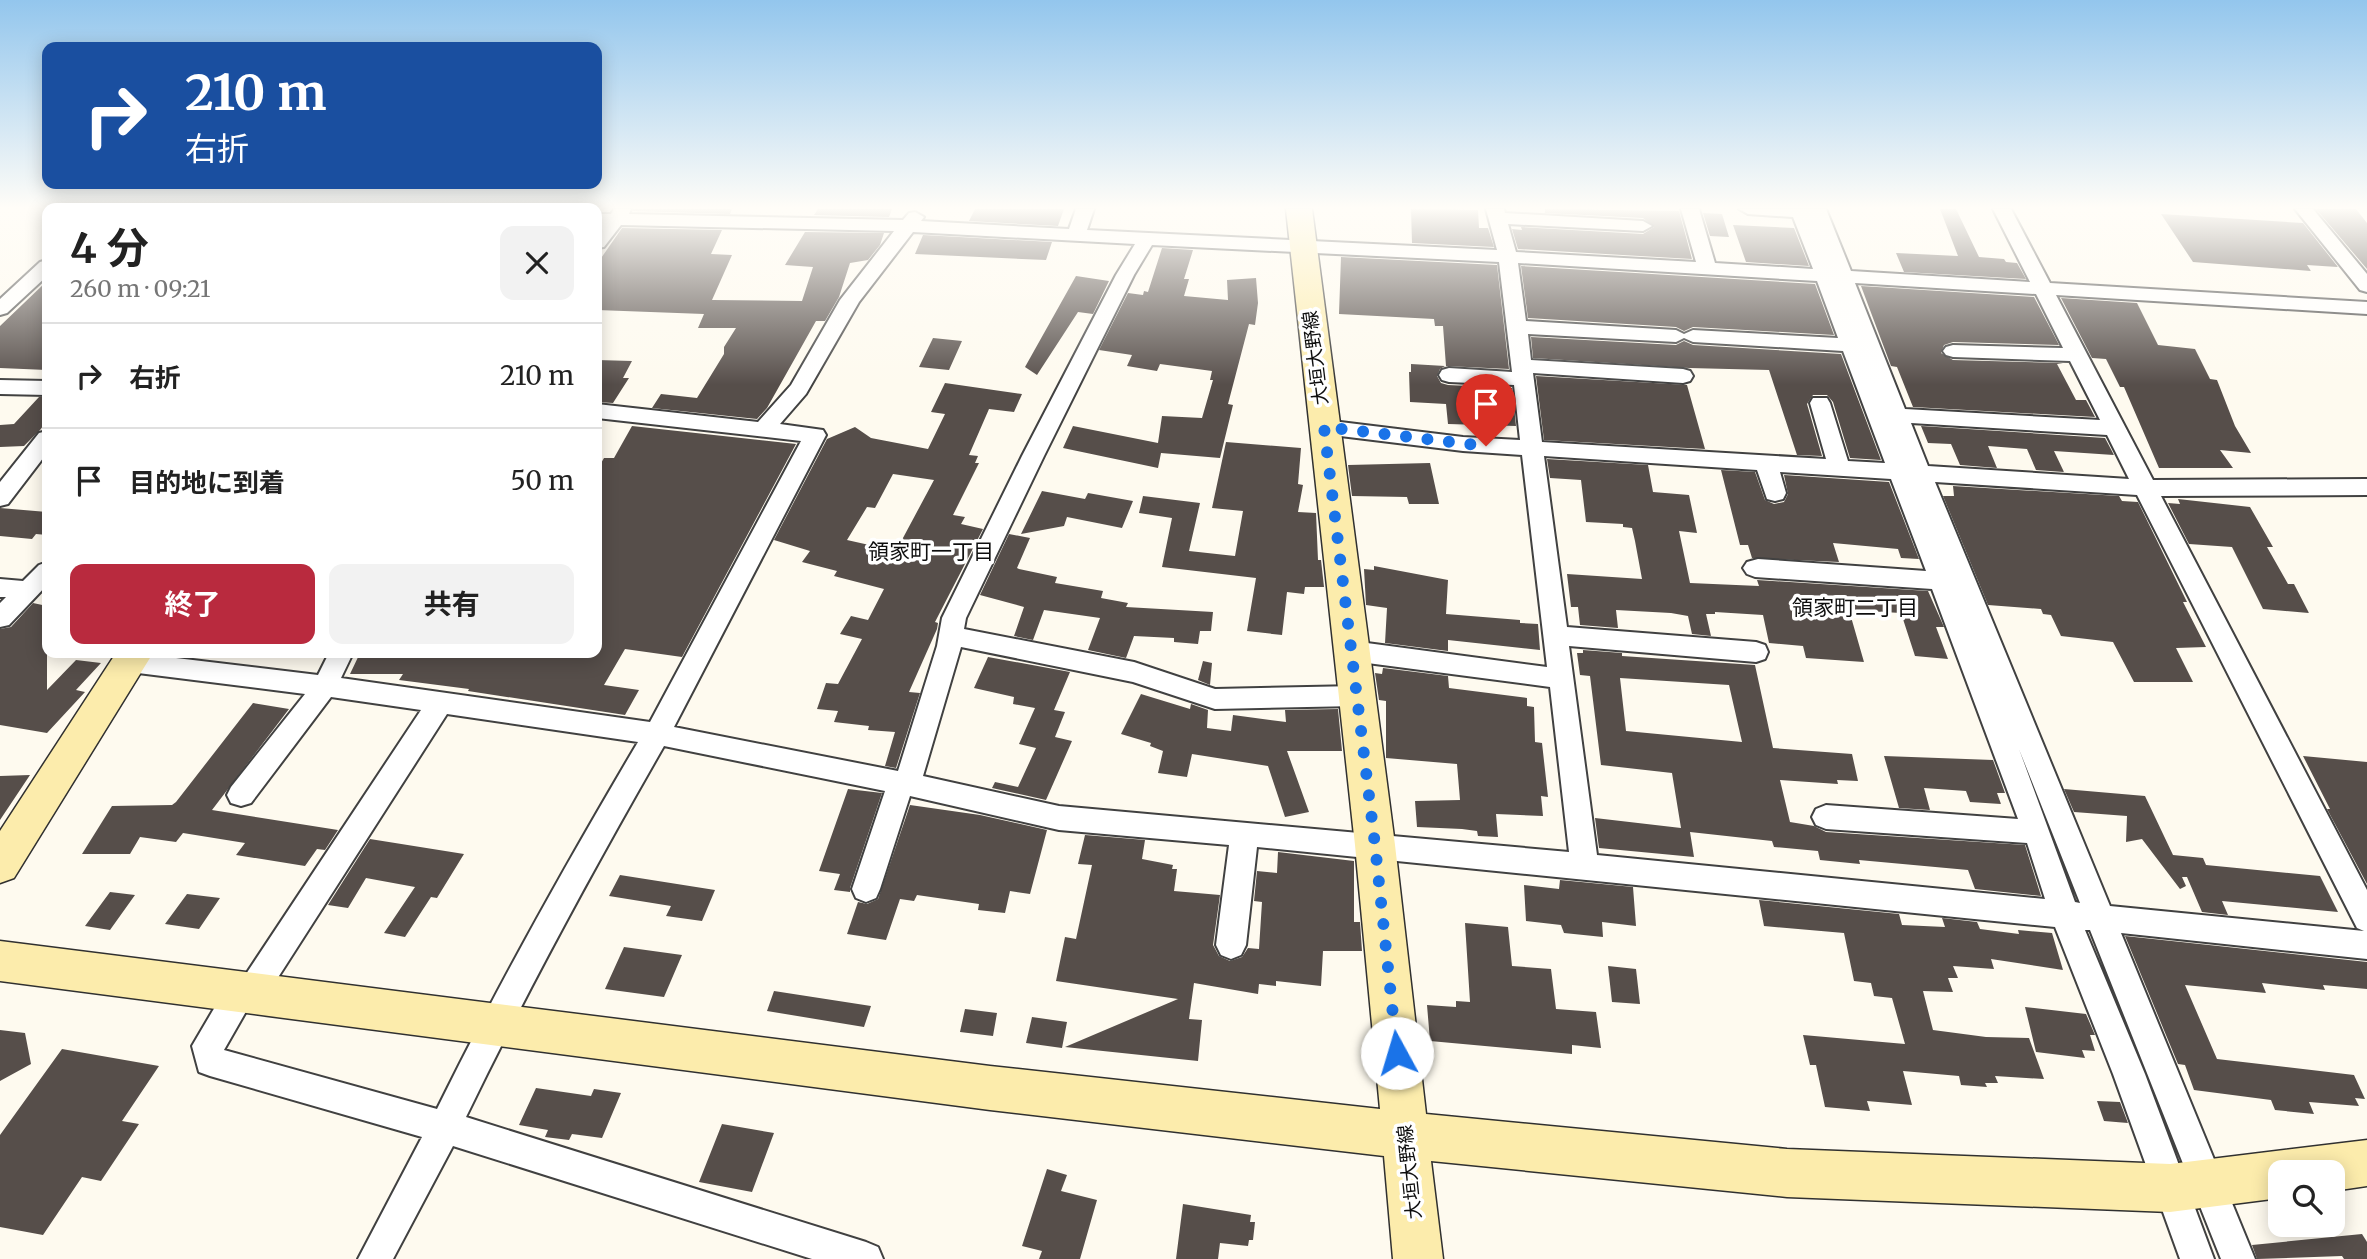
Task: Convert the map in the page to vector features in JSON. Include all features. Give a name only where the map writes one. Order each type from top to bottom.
[{"type":"street","points":[[763,429],[799,389],[849,300],[875,268]]},
{"type":"street","points":[[866,889],[904,783],[951,636],[954,618],[979,562],[1129,268]]},
{"type":"street","name":"大垣大野線","points":[[1304,268],[1375,845],[1418,1259]]},
{"type":"street","points":[[1509,268],[1585,867]]},
{"type":"street","points":[[1686,268],[2367,307]]},
{"type":"street","points":[[1830,268],[1897,415],[1909,472],[1941,581],[2037,832],[2064,914],[2129,1074],[2189,1185],[2238,1259]]},
{"type":"street","points":[[2032,268],[2367,919]]},
{"type":"street","points":[[2352,268],[2367,286]]},
{"type":"street","points":[[0,309],[42,271]]},
{"type":"street","points":[[1833,276],[1850,345],[1909,472],[2099,918],[2189,1185],[2197,1259]]},
{"type":"street","points":[[1517,327],[1850,345]]},
{"type":"street","points":[[1953,351],[2077,355]]},
{"type":"street","points":[[1449,375],[1522,373],[1683,376]]},
{"type":"street","points":[[0,387],[42,388]]},
{"type":"street","points":[[1819,403],[1839,468]]},
{"type":"street","points":[[375,1259],[445,1127],[495,1024],[582,862],[657,734],[815,435],[602,412]]},
{"type":"street","points":[[1897,415],[2115,428]]},
{"type":"street","points":[[1324,427],[1464,444],[1531,449],[2146,487],[2367,487]]},
{"type":"street","points":[[0,498],[42,444]]},
{"type":"street","points":[[1766,463],[1775,493]]},
{"type":"street","points":[[1758,568],[1755,568],[1941,581]]},
{"type":"street","points":[[0,618],[42,576]]},
{"type":"street","points":[[0,588],[28,590]]},
{"type":"street","points":[[1555,635],[1756,652]]},
{"type":"street","points":[[951,636],[1134,672],[1214,699],[1357,696]]},
{"type":"street","points":[[1352,651],[1561,679]]},
{"type":"street","points":[[0,865],[131,658]]},
{"type":"street","points":[[139,658],[657,734],[904,783],[1059,818],[1375,845],[2367,945]]},
{"type":"street","points":[[241,795],[325,686],[339,658]]},
{"type":"street","points":[[440,703],[208,1046],[210,1061],[445,1127],[866,1259]]},
{"type":"street","points":[[1826,817],[2037,832]]},
{"type":"street","points":[[1231,945],[1244,835]]},
{"type":"street","points":[[0,961],[990,1088],[1405,1135],[1787,1173],[2189,1185],[2268,1175]]},
{"type":"street","points":[[2345,1166],[2367,1163]]},
{"type":"building","points":[[602,268],[726,268],[712,300],[802,301],[813,268],[848,268],[839,297],[825,321],[816,321],[767,408],[757,419],[652,408],[661,394],[697,398],[724,354],[724,347],[736,328],[698,328],[704,314],[602,310]]},
{"type":"building","points":[[1156,268],[1187,268],[1184,279],[1189,279],[1184,296],[1228,300],[1227,280],[1256,278],[1258,303],[1255,325],[1249,324],[1228,404],[1233,405],[1220,458],[1161,453],[1158,468],[1063,448],[1073,426],[1158,443],[1162,416],[1202,418],[1213,380],[1210,380],[1212,371],[1160,364],[1157,371],[1127,366],[1132,355],[1099,350],[1128,293],[1143,295],[1144,291],[1148,292]]},
{"type":"building","points":[[1341,268],[1497,268],[1509,369],[1446,366],[1443,326],[1435,326],[1434,319],[1339,314]]},
{"type":"building","points":[[1521,268],[1550,268],[1815,284],[1834,335],[1693,327],[1684,331],[1676,327],[1528,318]]},
{"type":"building","points":[[1902,268],[2020,268],[2026,279],[1904,272]]},
{"type":"building","points":[[2268,268],[2309,268],[2311,271]]},
{"type":"building","points":[[1076,276],[1109,281],[1093,314],[1078,312],[1037,375],[1025,367]]},
{"type":"building","points":[[42,286],[42,370],[0,368],[0,326]]},
{"type":"building","points":[[1861,286],[2034,297],[2059,345],[1953,342],[1944,345],[1941,353],[1953,360],[2063,363],[2057,364],[2076,400],[2086,400],[2095,417],[1913,407],[1897,367],[1891,366]]},
{"type":"building","points":[[2061,298],[2137,303],[2158,345],[2195,349],[2210,379],[2217,380],[2235,426],[2251,453],[2220,450],[2233,468],[2159,468],[2124,387],[2120,387],[2106,359],[2092,358]]},
{"type":"building","points":[[1531,337],[1676,345],[1684,341],[1693,345],[1841,354],[1881,460],[1850,458],[1833,402],[1827,395],[1813,395],[1807,404],[1822,456],[1797,455],[1769,370],[1533,358]]},
{"type":"building","points":[[933,338],[962,341],[949,370],[919,367]]},
{"type":"building","points":[[602,360],[632,361],[623,378],[629,378],[613,403],[602,402]]},
{"type":"building","points":[[1411,364],[1445,366],[1437,376],[1441,383],[1448,385],[1512,388],[1516,426],[1448,424],[1446,404],[1410,402]]},
{"type":"building","points":[[1536,376],[1687,385],[1705,449],[1544,440]]},
{"type":"building","points":[[945,383],[1022,394],[1014,412],[989,409],[969,455],[978,456],[975,463],[979,463],[953,515],[965,517],[961,524],[983,529],[935,622],[938,623],[937,629],[909,692],[920,693],[896,768],[885,766],[895,732],[868,730],[869,726],[834,722],[838,711],[817,709],[826,683],[838,684],[862,639],[840,634],[851,616],[868,620],[884,589],[834,576],[837,571],[802,562],[810,551],[774,540],[827,439],[855,427],[871,438],[928,449],[945,414],[931,412]],"holes":[[[893,474],[934,480],[896,551],[847,540],[867,507],[875,508]]]},
{"type":"building","points":[[42,397],[40,430],[24,446],[0,447],[0,425],[14,424]]},
{"type":"building","points":[[632,426],[796,444],[682,657],[625,649],[604,685],[639,690],[625,715],[399,680],[403,674],[350,674],[358,658],[602,658],[602,461],[604,458],[614,458]]},
{"type":"building","points":[[1921,426],[2105,438],[2114,455],[2054,451],[2064,472],[2036,470],[2027,449],[1988,446],[1997,468],[1960,465],[1951,444],[1928,443]]},
{"type":"building","points":[[1226,442],[1301,448],[1298,484],[1303,485],[1298,512],[1316,513],[1318,560],[1321,560],[1324,587],[1305,587],[1304,594],[1287,592],[1282,635],[1247,631],[1256,578],[1162,567],[1172,518],[1139,513],[1143,496],[1200,503],[1189,551],[1235,556],[1243,511],[1212,508]]},
{"type":"building","points":[[1547,459],[1648,465],[1653,492],[1689,495],[1697,533],[1679,531],[1690,583],[1759,586],[1757,580],[1928,591],[1944,627],[1936,627],[1948,659],[1915,656],[1901,613],[1849,610],[1864,662],[1806,658],[1803,646],[1769,643],[1763,615],[1715,612],[1706,614],[1711,636],[1692,634],[1688,616],[1671,613],[1616,610],[1618,628],[1580,625],[1578,607],[1571,607],[1567,574],[1642,579],[1635,541],[1632,528],[1623,527],[1623,524],[1586,522],[1581,480],[1550,478]]},
{"type":"building","points":[[1430,463],[1439,504],[1409,504],[1407,497],[1352,496],[1348,465]]},
{"type":"building","points":[[1721,470],[1755,472],[1765,500],[1774,504],[1784,502],[1788,494],[1784,475],[1889,482],[1919,559],[1901,558],[1898,549],[1833,543],[1839,562],[1752,558],[1748,545],[1740,545]]},
{"type":"building","points":[[1953,486],[2119,496],[2122,501],[2138,502],[2206,647],[2176,648],[2193,682],[2134,682],[2113,642],[2061,636],[2051,615],[2043,614],[2041,609],[1988,605],[1943,496],[1954,496]]},
{"type":"building","points":[[1042,491],[1085,499],[1088,493],[1133,501],[1122,528],[1067,517],[1064,526],[1021,534]]},
{"type":"building","points":[[2178,499],[2250,507],[2273,547],[2267,547],[2288,584],[2294,584],[2309,613],[2263,609],[2232,547],[2189,544],[2168,503],[2180,504]]},
{"type":"building","points":[[0,508],[42,512],[42,535],[36,534],[32,539],[0,536]]},
{"type":"building","points":[[1009,534],[1030,538],[1017,568],[1019,569],[1057,577],[1055,583],[1103,591],[1101,598],[1128,603],[1126,607],[1213,612],[1211,631],[1200,631],[1198,644],[1174,642],[1174,638],[1134,636],[1126,658],[1088,650],[1100,618],[1044,610],[1033,640],[1014,636],[1024,607],[980,595]]},
{"type":"building","points":[[1374,566],[1448,580],[1446,614],[1538,624],[1540,650],[1448,640],[1448,651],[1385,643],[1387,608],[1366,605],[1364,569],[1374,570]]},
{"type":"building","points":[[33,603],[42,605],[42,658],[47,658],[47,690],[76,660],[101,663],[76,690],[85,692],[47,733],[0,725],[0,629],[11,627]]},
{"type":"building","points":[[1583,650],[1622,653],[1622,656],[1755,665],[1773,748],[1852,754],[1858,781],[1837,780],[1838,784],[1780,780],[1790,822],[1814,826],[1826,832],[2025,845],[2041,896],[1975,889],[1968,870],[1859,860],[1860,864],[1820,860],[1818,851],[1774,847],[1772,841],[1690,832],[1694,857],[1599,848],[1595,818],[1681,828],[1672,773],[1601,765],[1590,676],[1580,675],[1577,653],[1583,653]],"holes":[[[1620,678],[1729,685],[1742,742],[1626,731]]]},
{"type":"building","points":[[988,657],[1070,672],[1054,710],[1065,712],[1055,737],[1072,741],[1046,800],[992,788],[995,782],[1018,787],[1036,748],[1019,744],[1035,708],[1013,704],[1014,697],[974,688]]},
{"type":"building","points":[[1203,661],[1212,663],[1210,685],[1198,680]]},
{"type":"building","points":[[1383,668],[1448,676],[1449,688],[1527,698],[1527,706],[1534,707],[1535,742],[1542,743],[1548,797],[1541,796],[1543,816],[1496,814],[1498,837],[1478,836],[1477,831],[1462,829],[1417,827],[1415,801],[1460,800],[1457,764],[1386,758],[1386,701],[1379,700],[1375,673],[1382,674]]},
{"type":"building","points":[[1141,694],[1190,709],[1191,704],[1208,710],[1207,728],[1231,731],[1233,715],[1286,722],[1285,710],[1338,709],[1342,751],[1287,751],[1309,812],[1285,817],[1268,766],[1192,754],[1187,777],[1158,773],[1163,751],[1150,746],[1151,743],[1121,734]]},
{"type":"building","points":[[253,703],[289,709],[212,810],[338,830],[325,850],[317,849],[305,866],[236,855],[245,843],[183,833],[176,842],[140,837],[130,854],[82,854],[112,806],[172,805],[176,802]]},
{"type":"building","points":[[1884,756],[1993,760],[2005,793],[1997,793],[2001,804],[1970,802],[1966,791],[1924,788],[1930,810],[1899,808]]},
{"type":"building","points":[[2303,756],[2367,762],[2367,884],[2327,809],[2330,809]]},
{"type":"building","points":[[30,775],[0,820],[0,776]]},
{"type":"building","points":[[848,789],[882,793],[850,892],[834,890],[840,874],[819,871]]},
{"type":"building","points":[[2064,789],[2145,796],[2173,855],[2203,858],[2206,865],[2320,876],[2338,912],[2222,901],[2228,915],[2202,912],[2187,877],[2182,877],[2186,886],[2180,889],[2142,839],[2126,842],[2127,816],[2074,812]]},
{"type":"building","points":[[910,805],[980,815],[1047,830],[1030,894],[1010,891],[1005,913],[978,910],[979,904],[917,895],[914,901],[900,899],[886,940],[847,934],[858,902],[867,904],[878,899]]},
{"type":"building","points":[[1085,835],[1145,840],[1142,859],[1173,865],[1172,869],[1177,869],[1174,891],[1220,895],[1213,945],[1219,956],[1230,961],[1242,957],[1248,948],[1259,949],[1262,902],[1254,901],[1257,871],[1277,873],[1278,852],[1354,861],[1354,922],[1360,922],[1362,951],[1323,951],[1321,986],[1276,981],[1276,986],[1259,984],[1258,994],[1194,983],[1189,1019],[1202,1020],[1198,1061],[1065,1047],[1178,999],[1056,981],[1065,937],[1076,939],[1092,865],[1078,864]]},
{"type":"building","points":[[370,839],[464,854],[437,898],[431,897],[405,937],[384,933],[415,887],[366,878],[348,908],[328,905]]},
{"type":"building","points":[[620,875],[715,890],[702,921],[666,916],[671,906],[609,896]]},
{"type":"building","points":[[1560,880],[1633,887],[1636,926],[1602,922],[1603,937],[1564,933],[1561,925],[1526,921],[1524,885],[1559,889]]},
{"type":"building","points":[[110,892],[135,895],[110,930],[85,926]]},
{"type":"building","points":[[187,894],[220,898],[199,929],[165,924]]},
{"type":"building","points":[[1759,900],[1899,914],[1902,925],[1945,927],[1942,918],[1977,922],[1980,929],[2019,934],[2018,930],[2052,933],[2063,970],[1991,959],[1994,969],[1953,966],[1958,978],[1948,978],[1953,992],[1923,991],[1933,1030],[1986,1037],[2029,1038],[2044,1079],[1995,1076],[1998,1083],[1985,1083],[1987,1087],[1961,1085],[1959,1076],[1903,1071],[1912,1105],[1867,1101],[1870,1111],[1825,1107],[1816,1065],[1810,1065],[1803,1035],[1905,1044],[1892,998],[1874,996],[1871,983],[1854,981],[1844,933],[1764,926]]},
{"type":"building","points":[[1465,923],[1508,927],[1512,966],[1551,969],[1556,1009],[1596,1012],[1601,1048],[1572,1045],[1572,1054],[1430,1041],[1427,1005],[1456,1007],[1456,1001],[1470,1002]]},
{"type":"building","points":[[2125,936],[2367,962],[2367,989],[2323,985],[2325,990],[2262,983],[2266,993],[2185,985],[2217,1059],[2354,1075],[2365,1099],[2355,1098],[2359,1106],[2309,1102],[2314,1114],[2275,1110],[2271,1100],[2194,1090],[2185,1065],[2178,1064]]},
{"type":"building","points":[[624,947],[682,955],[664,997],[605,989]]},
{"type":"building","points":[[1608,966],[1636,969],[1640,1004],[1612,1002]]},
{"type":"building","points":[[774,991],[871,1006],[864,1027],[767,1011]]},
{"type":"building","points":[[2025,1007],[2086,1014],[2095,1035],[2090,1035],[2095,1051],[2082,1050],[2085,1058],[2036,1052]]},
{"type":"building","points":[[965,1009],[997,1013],[993,1036],[960,1032]]},
{"type":"building","points":[[1032,1017],[1067,1022],[1062,1048],[1026,1043]]},
{"type":"building","points":[[0,1030],[25,1033],[31,1064],[0,1081]]},
{"type":"building","points":[[62,1049],[159,1066],[122,1121],[139,1124],[101,1181],[82,1177],[43,1235],[0,1227],[0,1135]]},
{"type":"building","points":[[536,1088],[591,1096],[594,1089],[621,1093],[602,1138],[572,1134],[569,1140],[545,1137],[548,1130],[519,1125]]},
{"type":"building","points":[[2097,1101],[2120,1102],[2128,1123],[2104,1121]]},
{"type":"building","points":[[722,1124],[774,1133],[752,1192],[699,1182]]},
{"type":"building","points":[[1047,1169],[1067,1175],[1061,1191],[1097,1200],[1080,1259],[1039,1259],[1042,1251],[1022,1246]]},
{"type":"building","points":[[1183,1204],[1251,1215],[1250,1222],[1255,1222],[1253,1240],[1249,1240],[1248,1246],[1220,1243],[1218,1259],[1176,1259]]},
{"type":"building","points":[[2362,1234],[2367,1242],[2367,1259],[2344,1259],[2342,1256],[2257,1259],[2252,1245],[2345,1237]]},
{"type":"district","name":"領家町一丁目","points":[[931,552]]},
{"type":"district","name":"領家町二丁目","points":[[1855,608]]},
{"type":"route","points":[[1397,1053],[1375,845],[1324,427],[1486,446]]}]
